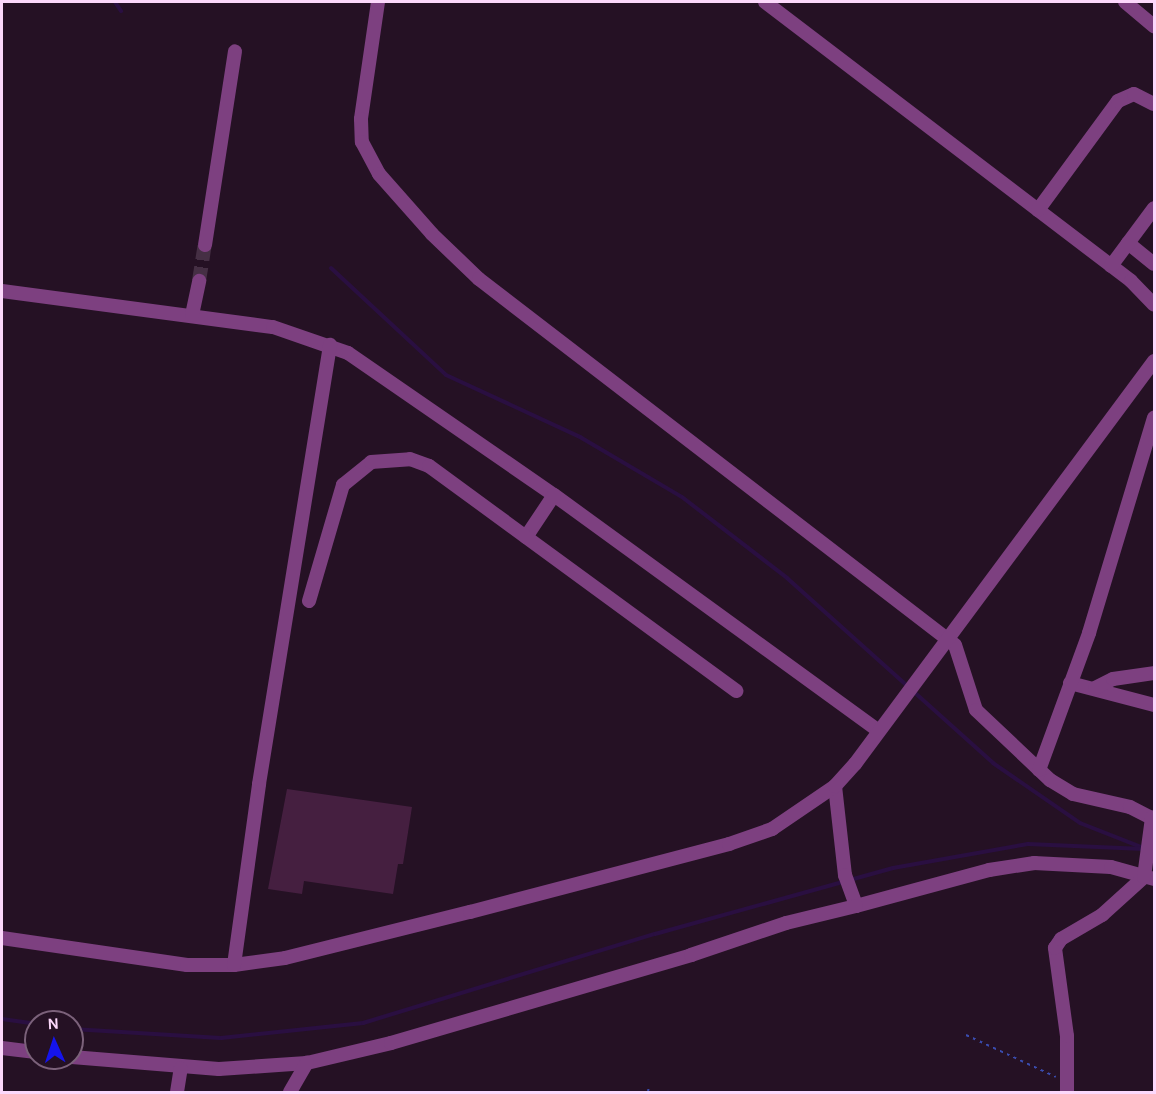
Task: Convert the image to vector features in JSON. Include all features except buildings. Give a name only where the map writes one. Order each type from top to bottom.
[{"type":"street","points":[[378,2],[361,136],[370,162],[398,196],[479,279],[958,650],[976,710],[1039,770],[1073,794],[1130,807],[1153,818],[1150,878],[1055,948],[1066,1025],[1067,1088]]},
{"type":"street","points":[[765,2],[1111,266],[1155,305]]},
{"type":"street","points":[[1125,2],[1155,26]]},
{"type":"street","points":[[205,245],[235,51]]},
{"type":"street","points":[[1038,210],[1118,100],[1134,94],[1155,104]]},
{"type":"street","points":[[1111,266],[1155,208]]},
{"type":"street","points":[[1128,243],[1155,264]]},
{"type":"street","points":[[192,315],[200,281]]},
{"type":"street","points":[[2,291],[273,327],[330,345],[377,371],[554,495],[878,730]]},
{"type":"street","points":[[234,965],[261,772],[330,345]]},
{"type":"street","points":[[2,938],[187,965],[234,965],[285,957],[435,921],[737,842],[779,825],[835,786],[1155,361]]},
{"type":"street","points":[[1039,770],[1101,597],[1155,418]]},
{"type":"street","points":[[309,601],[343,485],[355,472],[379,460],[410,459],[429,466],[736,691]]},
{"type":"street","points":[[526,537],[554,495]]},
{"type":"street","points":[[1095,688],[1113,679],[1155,673]]},
{"type":"street","points":[[1070,683],[1155,705]]},
{"type":"street","points":[[835,786],[844,875],[856,906]]},
{"type":"street","points":[[84,1059],[181,1068],[249,1070],[307,1063],[391,1043],[691,955],[786,923],[1011,865],[1098,866],[1150,878]]},
{"type":"street","points":[[2,1048],[24,1051]]},
{"type":"street","points":[[290,1092],[307,1063]]},
{"type":"street","points":[[177,1092],[181,1068]]},
{"type":"path","points":[[966,1035],[1067,1088]]},
{"type":"path","points":[[648,1092],[649,1085]]},
{"type":"waterway","points":[[115,2],[121,11]]},
{"type":"waterway","points":[[331,268],[446,375],[580,437],[682,497],[787,578],[993,763],[1080,823],[1141,847]]},
{"type":"waterway","points":[[84,1030],[221,1038],[363,1023],[655,934],[893,868],[1028,844],[1144,849]]},
{"type":"waterway","points":[[2,1019],[24,1022]]},
{"type":"tunnel","points":[[199,281],[205,245]]}]
